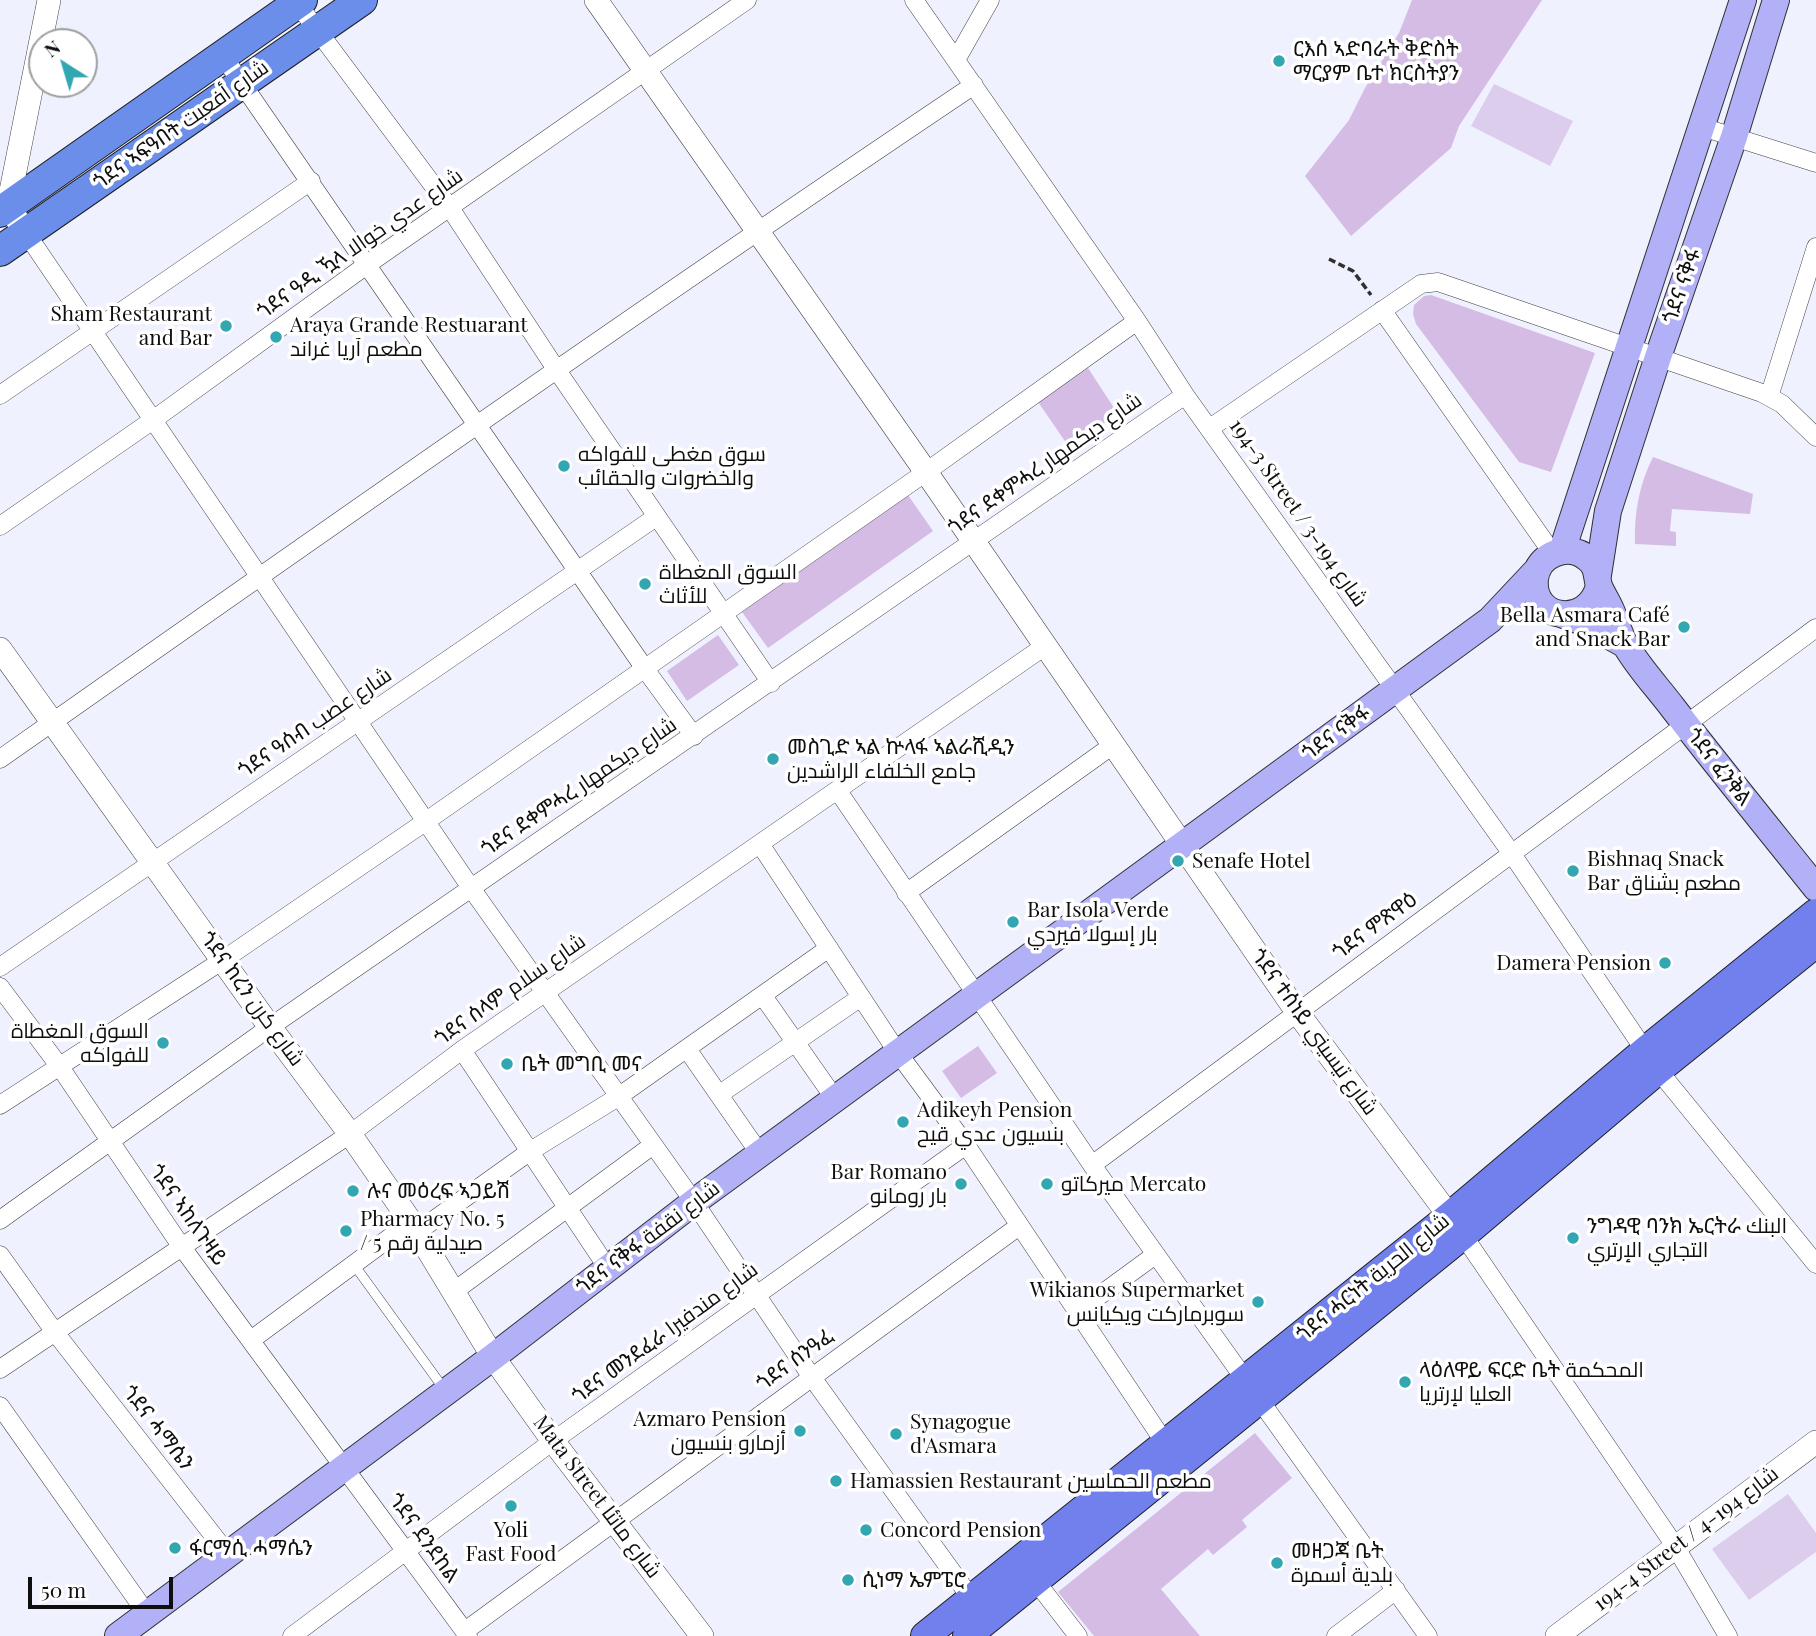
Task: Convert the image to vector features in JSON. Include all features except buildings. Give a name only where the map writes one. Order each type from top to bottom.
[{"type":"highway","name":"ጎደና ኣፍዓበት شارع أفعبت","points":[[0,251],[362,0]]},
{"type":"highway","points":[[5,196],[223,56],[299,2]]},
{"type":"main road","name":"ጎደና ናቅፋ","points":[[1182,845],[1490,620],[1551,558],[1629,348],[1743,0]]},
{"type":"main road","name":"ጎደና ናቅፋ","points":[[1599,580],[1608,511],[1734,137],[1776,0]]},
{"type":"main road","points":[[1581,553],[1589,559],[1599,580],[1597,596],[1582,611],[1572,615],[1557,613],[1538,598],[1535,578],[1551,558],[1581,553]]},
{"type":"main road","name":"ጎደና ፈንቅል","points":[[1599,580],[1624,643],[1816,888]]},
{"type":"main road","name":"ጎደና ናቅፋ","points":[[1490,620],[1522,612],[1557,613]]},
{"type":"main road","name":"ጎደና ፈንቅል","points":[[1557,613],[1586,623],[1624,643]]},
{"type":"main road","name":"ጎደና ናቅፋ شارع نقفة","points":[[118,1636],[494,1357],[694,1202],[1182,845]]},
{"type":"main road","name":"ጎደና ሓርነት شارع الحرية","points":[[930,1635],[975,1618],[1027,1570],[1457,1225],[1651,1061],[1816,913]]},
{"type":"main road","name":"ጎደና ሓርነት شارع الحرية","points":[[1651,1061],[1816,943]]},
{"type":"street","points":[[49,0],[5,196],[26,233],[425,822],[694,1202],[975,1618]]},
{"type":"street","name":"ጎደና ተሰነይ شارع تيسيني","points":[[596,0],[926,472],[1297,1012],[1457,1225]]},
{"type":"street","name":"ጎደና ዓዲ ዃላ شارع عدي خوالا","points":[[0,526],[368,264],[747,0]]},
{"type":"street","name":"194-3 Street / شارع 194-3","points":[[914,0],[1137,321],[1185,395],[1512,854],[1651,1061],[1816,1264]]},
{"type":"street","points":[[956,60],[990,0]]},
{"type":"street","points":[[299,2],[317,31],[450,208],[656,517],[771,683]]},
{"type":"street","points":[[223,56],[645,669],[694,736]]},
{"type":"street","points":[[0,759],[556,369],[974,85]]},
{"type":"street","points":[[1702,127],[1816,163]]},
{"type":"street","points":[[0,395],[311,181]]},
{"type":"street","points":[[1769,397],[1816,247]]},
{"type":"street","points":[[1210,428],[1421,284],[1438,282],[1769,397],[1800,419],[1816,437]]},
{"type":"street","points":[[1382,310],[1551,558]]},
{"type":"street","points":[[0,1105],[223,960],[425,822],[1137,321]]},
{"type":"street","name":"ጎደና ደቀምሓረ شارع ديكمهار","points":[[0,1220],[270,1027],[1185,395]]},
{"type":"street","name":"ጎደና ዓሰብ شارع عصب","points":[[0,967],[656,517]]},
{"type":"street","name":"ጎደና ምጽዋዕ","points":[[1092,1165],[1816,628]]},
{"type":"street","name":"ጎደና ሰላም شارع سلام","points":[[0,1369],[350,1134],[462,1050],[1045,646]]},
{"type":"street","name":"ጎደና ከረን شارع كرن","points":[[0,649],[270,1027],[350,1134],[414,1227],[494,1357]]},
{"type":"street","points":[[906,892],[1113,745]]},
{"type":"street","points":[[838,791],[1092,1165],[1428,1636]]},
{"type":"street","points":[[760,844],[898,1053],[967,1145],[1172,1453]]},
{"type":"street","points":[[251,1340],[355,1266],[618,1097],[829,948]]},
{"type":"street","name":"ጎደና ኣከለጉዛይ","points":[[0,986],[60,1067],[181,1246],[344,1466]]},
{"type":"street","points":[[763,996],[835,1099]]},
{"type":"street","points":[[720,1094],[861,997]]},
{"type":"street","points":[[687,1049],[760,1154]]},
{"type":"street","points":[[462,1050],[607,1267]]},
{"type":"street","points":[[453,1292],[653,1145]]},
{"type":"street","name":"ጎደና መንደፈራ شارع مندفيرا","points":[[292,1636],[554,1441],[967,1145]]},
{"type":"street","points":[[1457,1225],[1675,1546],[1728,1636]]},
{"type":"street","name":"ጎደና ሰንዓፈ","points":[[466,1634],[811,1376],[1019,1226]]},
{"type":"street","name":"ጎደና ሓማሴን","points":[[0,1255],[54,1331],[227,1553]]},
{"type":"street","points":[[1077,1312],[1156,1255]]},
{"type":"street","name":"Mata Street شارع ماتئا","points":[[494,1357],[614,1522],[702,1636]]},
{"type":"street","points":[[0,1406],[147,1614]]},
{"type":"street","name":"194-4 Street / شارع 194-4","points":[[1558,1636],[1816,1442]]},
{"type":"street","name":"ጎደና ደንደከል","points":[[344,1466],[466,1634]]},
{"type":"street","points":[[1027,1570],[1078,1636]]},
{"type":"street","points":[[1336,1636],[1396,1590]]},
{"type":"lane","points":[[355,1266],[446,1391]]},
{"type":"path","points":[[1329,259],[1353,271],[1382,310]]},
{"type":"shaded area","points":[[1412,0],[1542,0],[1459,126],[1451,148],[1351,236],[1305,176],[1349,120],[1399,33]]},
{"type":"shaded area","points":[[1494,84],[1573,121],[1550,166],[1471,126]]},
{"type":"shaded area","points":[[1431,295],[1595,353],[1551,472],[1519,462],[1416,324],[1414,305],[1424,296]]},
{"type":"shaded area","points":[[1088,368],[1118,414],[1069,447],[1038,402]]},
{"type":"shaded area","points":[[1653,457],[1753,494],[1750,514],[1672,509],[1670,531],[1676,532],[1676,546],[1635,544],[1638,499]]},
{"type":"shaded area","points":[[908,495],[933,531],[768,648],[742,612]]},
{"type":"shaded area","points":[[718,635],[739,665],[687,701],[667,671]]},
{"type":"shaded area","points":[[978,1046],[997,1073],[961,1098],[942,1071]]},
{"type":"shaded area","points":[[1255,1433],[1292,1478],[1242,1520],[1247,1527],[1213,1555],[1208,1549],[1161,1589],[1200,1636],[1094,1636],[1058,1592]]},
{"type":"shaded area","points":[[1788,1494],[1816,1533],[1816,1552],[1749,1600],[1712,1549]]},
{"type":"place","name":"ርእሰ ኣድባራት ቅድስት ማርያም ቤተ ክርስትያን","points":[[1279,61]]},
{"type":"place","name":"Sham Restaurant and Bar","points":[[226,326]]},
{"type":"place","name":"Araya Grande Restuarant مطعم آريا غراند","points":[[276,337]]},
{"type":"place","name":"سوق مغطى للفواكه والخضروات والحقائب","points":[[564,466]]},
{"type":"place","name":"السوق المغطاة للأثاث","points":[[645,584]]},
{"type":"place","name":"Bella Asmara Café and Snack Bar","points":[[1684,627]]},
{"type":"place","name":"መስጊድ ኣል ኵላፋ ኣልራሺዲን جامع الخلفاء الراشدين","points":[[773,759]]},
{"type":"place","name":"Senafe Hotel","points":[[1178,861]]},
{"type":"place","name":"Bishnaq Snack Bar مطعم بشناق","points":[[1573,871]]},
{"type":"place","name":"Bar Isola Verde بار إسولا فيردي","points":[[1013,922]]},
{"type":"place","name":"Damera Pension","points":[[1665,963]]},
{"type":"place","name":"السوق المغطاة للفواكه","points":[[163,1043]]},
{"type":"place","name":"ቤት መግቢ መና","points":[[507,1064]]},
{"type":"place","name":"Adikeyh Pension بنسيون عدي قيح","points":[[903,1122]]},
{"type":"place","name":"Bar Romano بار رومانو","points":[[961,1184]]},
{"type":"place","name":"ميركاتو Mercato","points":[[1047,1184]]},
{"type":"place","name":"ሉና መዕረፍ ኣጋይሽ","points":[[353,1191]]},
{"type":"place","name":"Pharmacy No. 5 / صيدلية رقم 5","points":[[346,1231]]},
{"type":"place","name":"ንግዳዊ ባንክ ኤርትራ البنك التجاري الإرتري","points":[[1573,1238]]},
{"type":"place","name":"Wikianos Supermarket سوبرماركت ويكيانس","points":[[1258,1302]]},
{"type":"place","name":"ላዕለዋይ ፍርድ ቤት المحكمة العليا لإرتريا","points":[[1405,1382]]},
{"type":"place","name":"Azmaro Pension أزمارو بنسيون","points":[[800,1431]]},
{"type":"place","name":"Synagogue d'Asmara","points":[[896,1434]]},
{"type":"place","name":"Hamassien Restaurant مطعم الحماسين","points":[[836,1481]]},
{"type":"place","name":"Yoli Fast Food","points":[[511,1506]]},
{"type":"place","name":"Concord Pension","points":[[866,1530]]},
{"type":"place","name":"ፋርማሲ ሓማሴን","points":[[175,1548]]},
{"type":"place","name":"መዘጋጃ ቤት بلدية أسمرة","points":[[1277,1563]]},
{"type":"place","name":"ሲነማ ኤምፔሮ","points":[[848,1580]]}]
